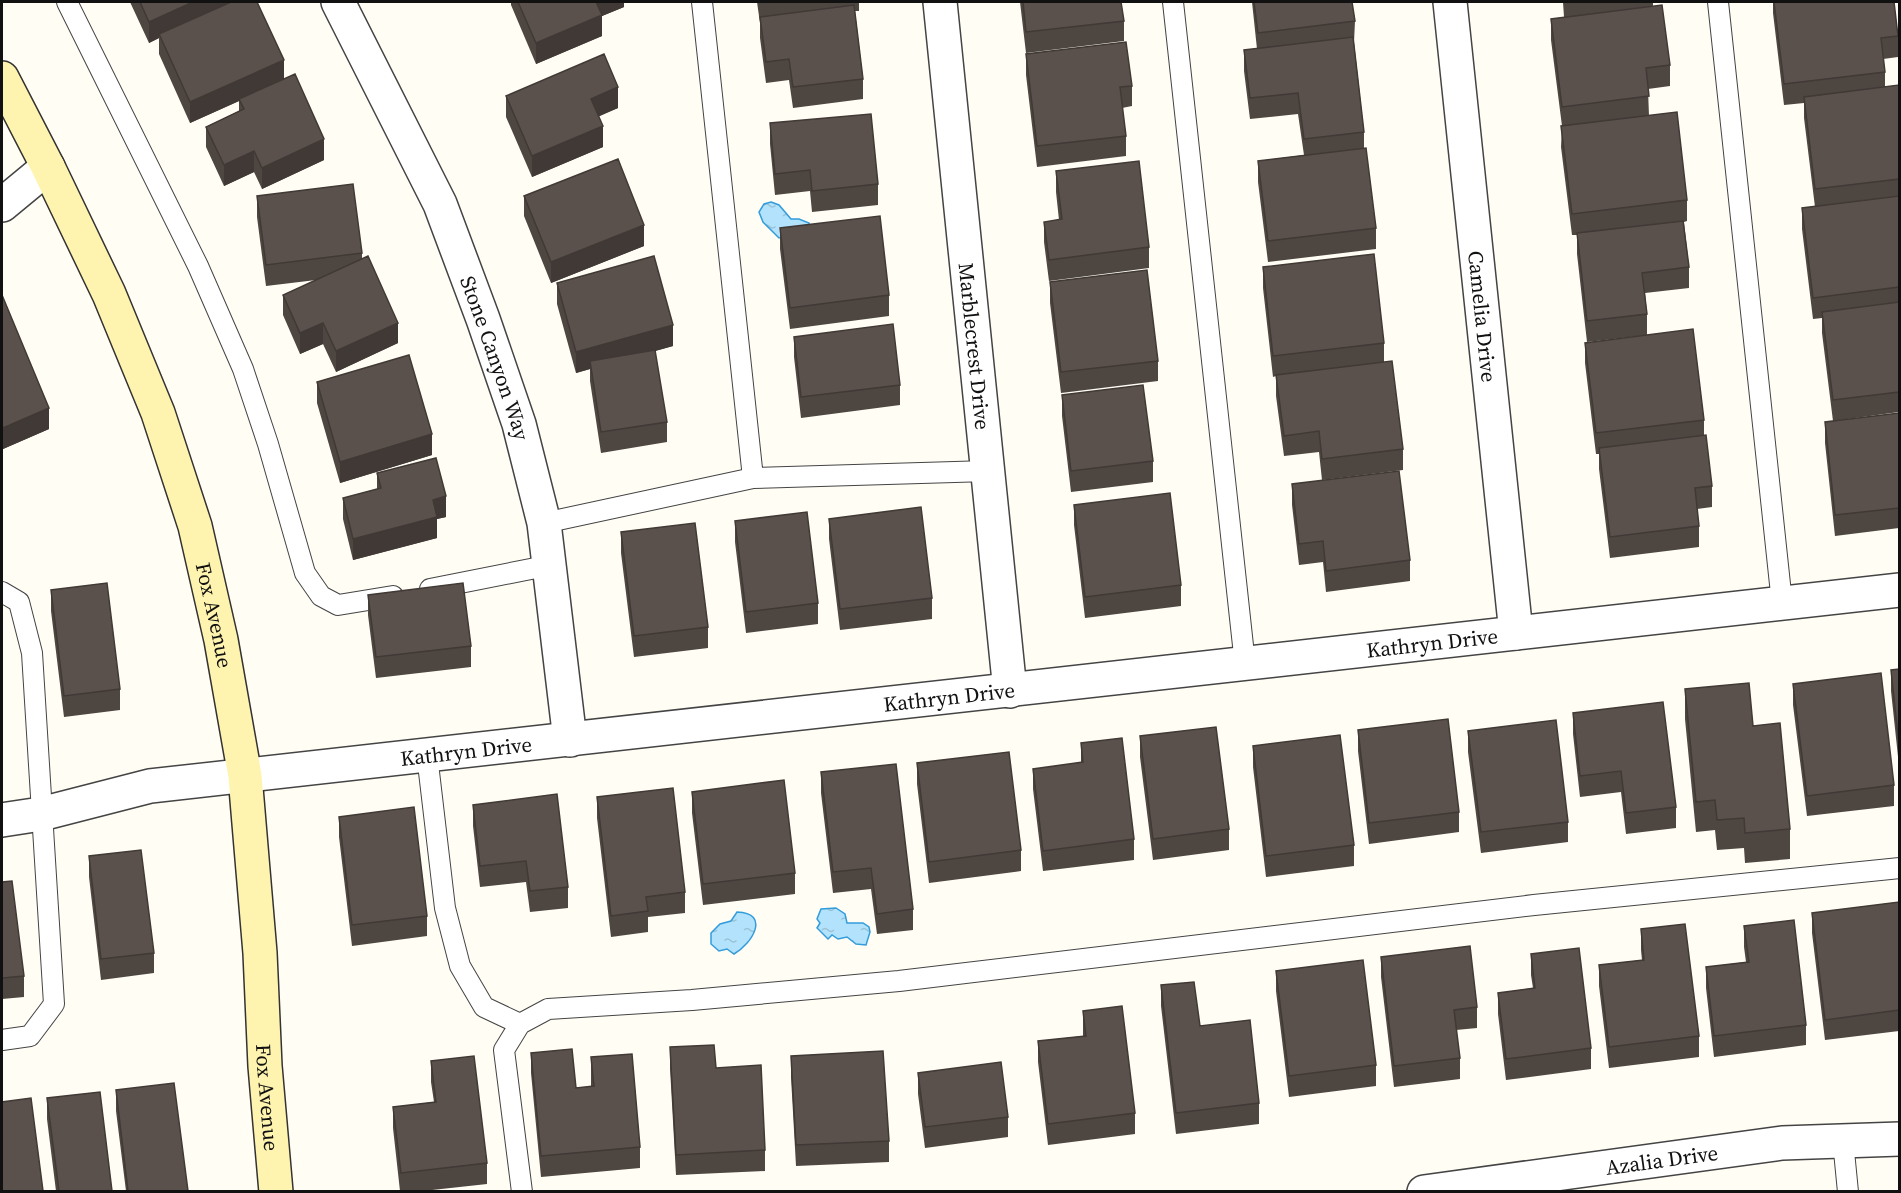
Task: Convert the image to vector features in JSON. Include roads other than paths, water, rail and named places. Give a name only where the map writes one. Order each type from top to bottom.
[{"type":"main road","name":"Fox Avenue","points":[[2,78],[109,294],[154,402],[195,526],[221,640],[245,776],[261,952],[265,1066],[276,1191]]},
{"type":"street","name":"Stone Canyon Way","points":[[338,2],[440,204],[519,424],[544,523],[551,565],[570,740]]},
{"type":"street","name":"Marblecrest Drive","points":[[940,2],[1010,691]]},
{"type":"street","name":"Camelia Drive","points":[[1450,2],[1516,633]]},
{"type":"street","points":[[2,205],[48,167]]},
{"type":"street","name":"Kathryn Drive","points":[[2,820],[41,814],[150,786],[1899,590]]},
{"type":"street","name":"Azalia Drive","points":[[1425,1191],[1572,1182],[1782,1143],[1899,1139]]},
{"type":"lane","points":[[67,2],[198,267],[243,369],[268,444],[305,573],[321,596],[338,605],[551,565]]},
{"type":"lane","points":[[702,2],[753,478]]},
{"type":"lane","points":[[1173,2],[1245,664]]},
{"type":"lane","points":[[1718,2],[1782,603]]},
{"type":"lane","points":[[544,523],[753,478],[988,471]]},
{"type":"lane","points":[[2,592],[19,602],[32,653],[54,1004],[30,1036],[2,1040]]},
{"type":"lane","points":[[426,755],[445,908],[460,966],[484,1007],[520,1024]]},
{"type":"lane","points":[[522,1191],[504,1050],[520,1024],[548,1009],[692,1000],[899,981],[1534,905],[1899,868]]},
{"type":"lane","points":[[1843,1141],[1848,1191]]},
{"type":"water","points":[[771,202],[779,205],[791,219],[809,223],[810,230],[779,238],[763,222],[759,212],[764,204]]},
{"type":"water","points":[[836,908],[845,914],[847,923],[863,923],[869,927],[870,932],[866,945],[856,944],[847,937],[838,939],[832,935],[828,939],[817,928],[820,923],[817,919],[821,909]]},
{"type":"water","points":[[737,912],[747,914],[756,923],[752,937],[734,954],[727,949],[719,951],[711,944],[711,933],[720,924],[731,921]]}]
